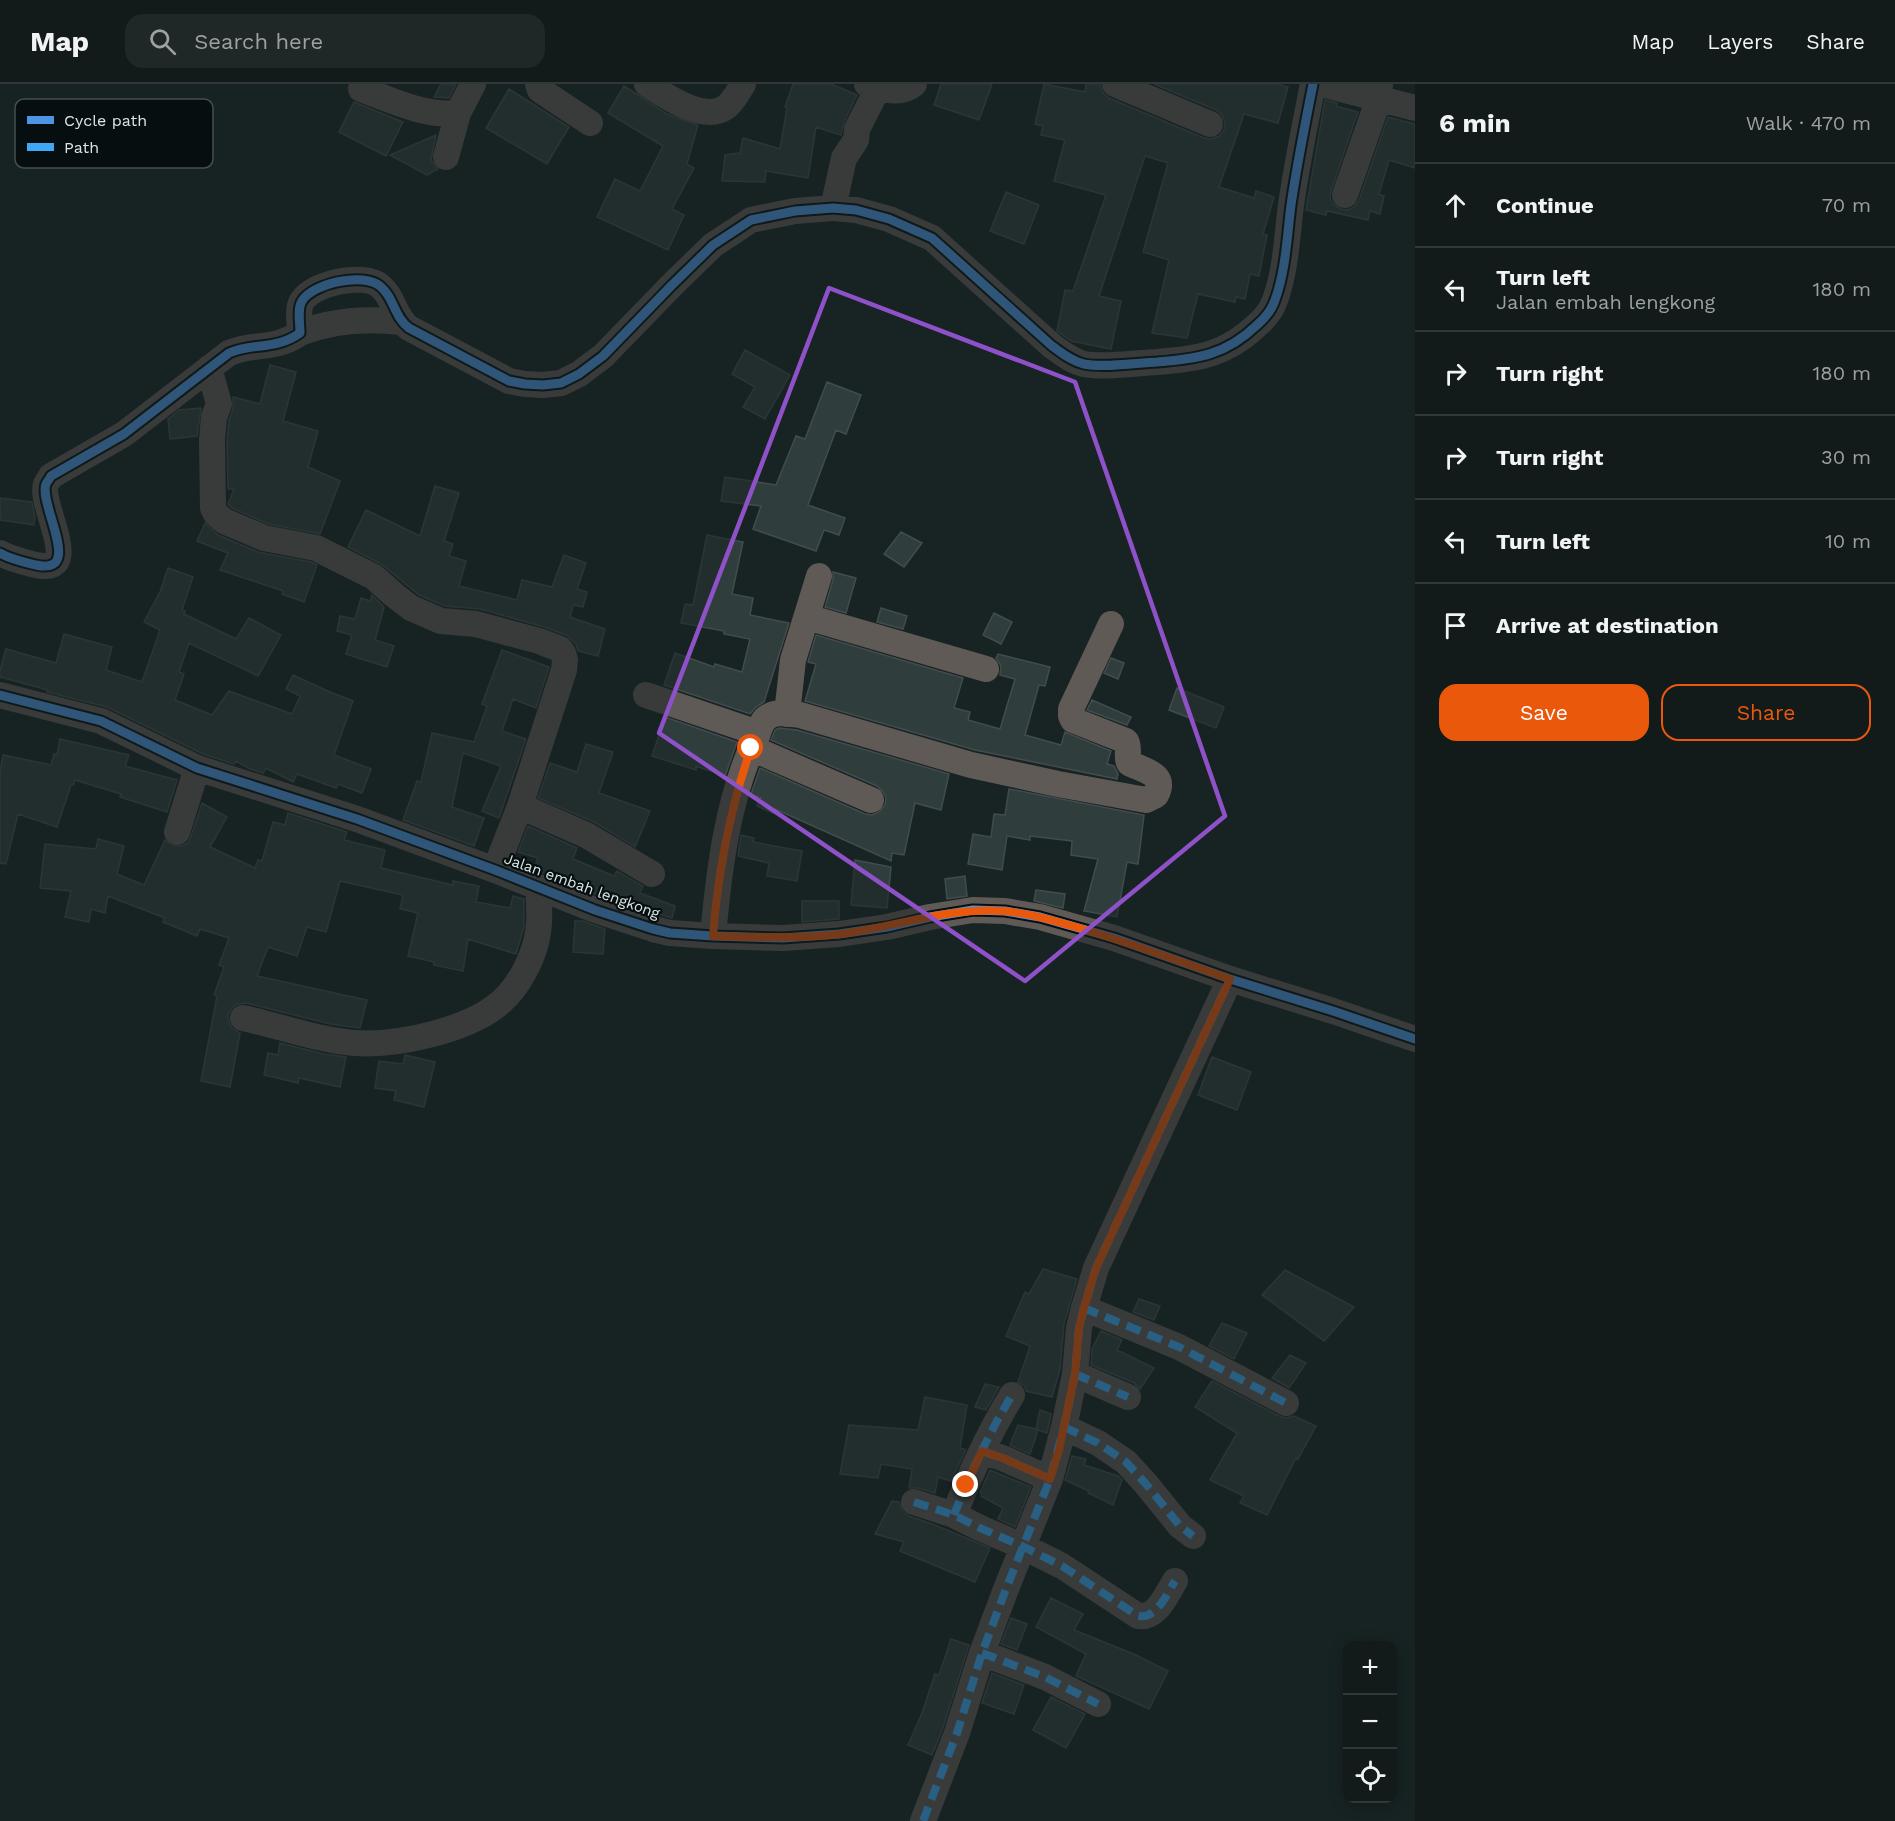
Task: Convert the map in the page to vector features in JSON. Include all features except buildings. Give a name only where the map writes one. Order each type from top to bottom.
[{"type":"street","points":[[446,157],[458,113],[473,84]]},
{"type":"street","points":[[538,84],[540,90],[590,123]]},
{"type":"street","points":[[647,84],[692,108],[707,112],[724,109],[735,98],[743,84]]},
{"type":"street","points":[[832,208],[844,158],[856,140],[856,129],[872,86],[895,91],[909,88],[914,84]]},
{"type":"street","points":[[1115,84],[1210,124]]},
{"type":"street","points":[[0,553],[42,567],[57,563],[58,545],[45,493],[46,483],[51,477],[124,434],[229,353],[279,344],[300,333],[332,323],[377,319],[401,322],[509,381],[543,385],[561,382],[579,374],[603,356],[713,245],[752,220],[795,211],[832,208],[856,210],[889,219],[932,238],[1052,346],[1068,358],[1084,364],[1117,365],[1198,357],[1219,351],[1242,340],[1275,303],[1281,282],[1298,158],[1313,84]]},
{"type":"street","points":[[1321,84],[1380,91],[1415,108]]},
{"type":"street","points":[[361,89],[427,111],[458,113]]},
{"type":"street","points":[[1345,195],[1380,91]]},
{"type":"street","points":[[300,333],[299,312],[303,300],[309,293],[338,281],[369,281],[380,285],[401,322]]},
{"type":"street","points":[[209,368],[219,404],[214,417],[212,440],[213,508],[224,521],[264,538],[316,548],[374,576],[394,596],[411,608],[441,621],[476,624],[539,641],[560,649],[563,653],[564,670],[520,806],[495,870]]},
{"type":"street","points":[[787,714],[794,660],[819,576]]},
{"type":"street","points":[[807,617],[986,669]]},
{"type":"street","points":[[713,936],[715,909],[733,806],[763,721],[776,713],[800,715],[971,765],[1069,786],[1151,799],[1160,788],[1160,781],[1129,764],[1126,741],[1073,720],[1071,716],[1071,709],[1111,624]]},
{"type":"street","name":"Jalan embah lengkong","points":[[0,695],[101,722],[197,768],[357,819],[596,910],[653,929],[670,933],[713,936],[783,938],[839,934],[962,912],[1005,911],[1040,917],[1114,939],[1415,1039]]},
{"type":"street","points":[[646,695],[755,740],[871,800]]},
{"type":"street","points":[[177,832],[197,768]]},
{"type":"street","points":[[520,806],[586,835],[651,874]]},
{"type":"street","points":[[243,1018],[356,1043],[379,1043],[431,1035],[473,1020],[502,1001],[523,974],[536,942],[539,918],[538,887]]},
{"type":"street","points":[[923,1821],[957,1733],[982,1653],[1050,1479],[1075,1374],[1079,1328],[1096,1268],[1230,979]]},
{"type":"street","points":[[1084,1308],[1179,1347],[1286,1403]]},
{"type":"street","points":[[1075,1374],[1128,1397]]},
{"type":"street","points":[[954,1515],[982,1451],[1012,1395]]},
{"type":"street","points":[[1064,1427],[1098,1443],[1126,1462],[1180,1526],[1193,1536]]},
{"type":"street","points":[[982,1451],[1050,1479]]},
{"type":"street","points":[[914,1502],[954,1515],[1023,1546],[1062,1566],[1138,1616],[1146,1618],[1153,1614],[1175,1581]]},
{"type":"street","points":[[982,1653],[1045,1677],[1098,1704]]},
{"type":"highlighted area","points":[[829,288],[1075,382],[1225,816],[1025,981],[659,733]]},
{"type":"marked path","points":[[923,1821],[957,1733],[982,1653],[1050,1479],[1075,1374],[1079,1328],[1096,1268],[1230,979]]},
{"type":"marked path","points":[[1084,1308],[1179,1347],[1286,1403]]},
{"type":"marked path","points":[[1075,1374],[1128,1397]]},
{"type":"marked path","points":[[954,1515],[980,1454],[1012,1395]]},
{"type":"marked path","points":[[1064,1427],[1098,1443],[1126,1462],[1180,1526],[1193,1536]]},
{"type":"marked path","points":[[982,1451],[1050,1479]]},
{"type":"marked path","points":[[914,1502],[954,1515],[1062,1566],[1138,1616],[1145,1616],[1156,1610],[1175,1581]]},
{"type":"marked path","points":[[982,1653],[1045,1677],[1098,1704]]},
{"type":"cycle path","points":[[0,553],[36,565],[50,565],[57,560],[59,549],[45,494],[46,484],[51,476],[124,434],[229,353],[291,339],[300,333],[300,304],[308,295],[327,285],[351,280],[373,282],[380,286],[409,328],[509,381],[543,385],[561,383],[579,374],[603,356],[713,245],[751,220],[795,211],[833,208],[856,210],[889,219],[932,238],[1052,346],[1079,363],[1101,366],[1120,365],[1185,359],[1210,354],[1234,343],[1260,323],[1275,300],[1284,265],[1293,190],[1313,84]]},
{"type":"cycle path","points":[[0,695],[101,721],[197,768],[357,819],[595,910],[653,929],[670,933],[713,936],[783,938],[839,934],[887,927],[973,910],[1005,911],[1040,917],[1114,938],[1230,979],[1415,1039]]},
{"type":"route","points":[[751,748],[733,806],[715,909],[713,936],[783,938],[839,934],[973,910],[1005,911],[1040,917],[1114,939],[1230,979],[1096,1268],[1079,1328],[1075,1374],[1059,1450],[1050,1479],[982,1451],[966,1485]]}]
